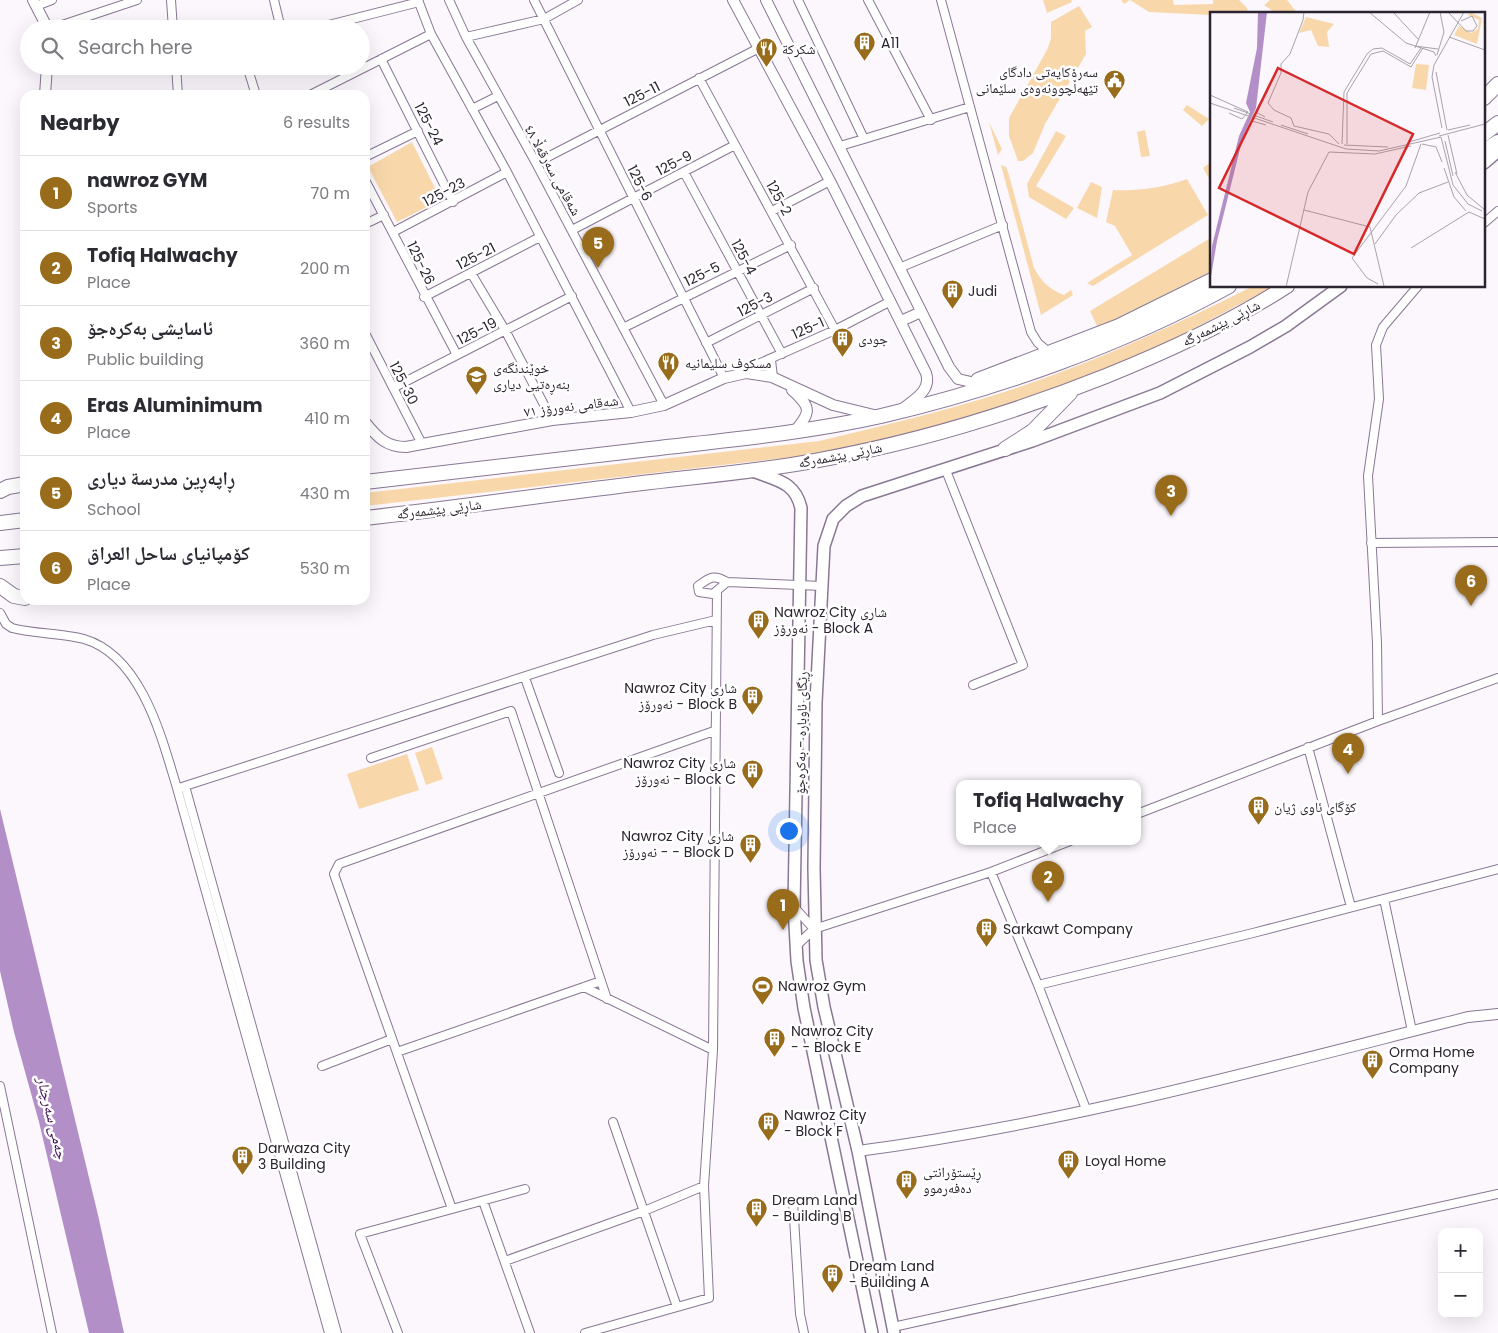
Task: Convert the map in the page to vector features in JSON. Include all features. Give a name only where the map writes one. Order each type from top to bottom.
[{"type":"highway","points":[[1486,96],[1498,84]]},
{"type":"highway","points":[[1486,132],[1498,123]]},
{"type":"highway","points":[[1486,150],[1498,142]]},
{"type":"highway","points":[[930,404],[970,383],[1119,326],[1210,281]]},
{"type":"highway","points":[[370,481],[794,432],[880,416],[930,404],[1075,356],[1170,316],[1225,288]]},
{"type":"highway","name":"شاڕێی پێشمەرگە","points":[[370,517],[751,471],[819,460],[896,444],[968,425],[1080,386],[1148,359],[1210,330],[1284,288]]},
{"type":"highway","points":[[1005,449],[1033,430],[1063,399],[1080,386]]},
{"type":"highway","points":[[0,491],[20,485]]},
{"type":"highway","points":[[0,523],[20,521]]},
{"type":"highway","points":[[0,558],[20,556]]},
{"type":"highway","points":[[0,586],[14,596],[20,597]]},
{"type":"main road","points":[[1486,162],[1498,151]]},
{"type":"main road","name":"ڕێگای ئاوبارە - بەکرەجۆ","points":[[893,1330],[858,1151],[824,1007],[816,960],[814,897],[816,702],[824,546],[833,519],[846,506],[872,493],[1111,413],[1207,370],[1286,326],[1338,288]]},
{"type":"main road","points":[[751,471],[783,481],[797,496],[801,515],[798,585],[794,901],[797,962],[804,1008],[872,1333]]},
{"type":"main road","points":[[794,901],[814,897]]},
{"type":"main road","points":[[797,962],[806,957],[816,960]]},
{"type":"street","points":[[44,20],[35,3],[52,0]]},
{"type":"street","points":[[73,20],[115,4],[137,0]]},
{"type":"street","points":[[173,0],[173,20]]},
{"type":"street","points":[[274,0],[279,20]]},
{"type":"street","name":"شەقامی سەرقەڵا ٤٨","points":[[449,0],[466,37],[625,327],[664,405]]},
{"type":"street","name":"125-6","points":[[534,0],[706,343],[729,376]]},
{"type":"street","points":[[466,37],[544,19],[578,0]]},
{"type":"street","points":[[733,0],[830,181],[901,321],[928,380],[924,390],[900,410]]},
{"type":"street","points":[[766,0],[953,374],[958,379],[970,383],[990,385]]},
{"type":"street","points":[[798,0],[864,138]]},
{"type":"street","points":[[868,0],[931,120]]},
{"type":"street","points":[[941,0],[1031,332],[1038,343],[1050,353]]},
{"type":"street","points":[[347,20],[418,1],[431,34],[507,172],[631,412]]},
{"type":"street","points":[[370,65],[431,34]]},
{"type":"street","name":"125-11","points":[[536,163],[759,48]]},
{"type":"street","name":"125-24","points":[[381,59],[454,202]]},
{"type":"street","points":[[45,90],[46,75]]},
{"type":"street","points":[[177,75],[178,90]]},
{"type":"street","points":[[250,75],[254,90]]},
{"type":"street","points":[[325,90],[352,75]]},
{"type":"street","name":"125-2","points":[[699,78],[791,245],[835,330]]},
{"type":"street","points":[[472,109],[498,96]]},
{"type":"street","points":[[840,146],[970,107]]},
{"type":"street","points":[[370,154],[418,130]]},
{"type":"street","name":"125-9","points":[[572,230],[735,145]]},
{"type":"street","name":"125-23","points":[[392,232],[454,202],[507,172]]},
{"type":"street","name":"125-4","points":[[684,172],[782,354]]},
{"type":"street","points":[[772,211],[830,181]]},
{"type":"street","name":"125-26","points":[[370,189],[424,297],[457,355]]},
{"type":"street","points":[[1486,221],[1498,211]]},
{"type":"street","points":[[370,222],[384,216]]},
{"type":"street","points":[[899,268],[1002,225]]},
{"type":"street","name":"125-21","points":[[424,297],[540,237]]},
{"type":"street","name":"125-5","points":[[625,327],[791,245]]},
{"type":"street","points":[[471,273],[505,330],[552,420]]},
{"type":"street","name":"125-3","points":[[706,343],[814,288]]},
{"type":"street","points":[[1378,721],[1377,643],[1368,476],[1379,399],[1376,345],[1382,327],[1416,288]]},
{"type":"street","name":"125-19","points":[[393,388],[572,296]]},
{"type":"street","name":"125-1","points":[[729,376],[770,360],[835,330],[891,301]]},
{"type":"street","points":[[901,321],[921,312]]},
{"type":"street","name":"125-30","points":[[370,343],[422,444]]},
{"type":"street","points":[[770,360],[772,377]]},
{"type":"street","name":"شەقامی نەورۆز ٧١","points":[[370,428],[379,438],[390,445],[406,447],[552,420],[631,412],[664,405],[729,376],[759,374],[772,377],[833,405],[880,416]]},
{"type":"street","name":"شەقامی نەورۆز ٧١","points":[[784,383],[806,406],[805,419],[794,432]]},
{"type":"street","points":[[945,468],[1022,665],[973,685]]},
{"type":"street","points":[[1371,543],[1498,542]]},
{"type":"street","points":[[727,582],[711,594],[699,589],[711,576],[718,577],[727,582],[822,586]]},
{"type":"street","points":[[585,1333],[709,1298],[704,1186],[713,1050],[714,731],[717,591]]},
{"type":"street","points":[[0,613],[6,624],[12,628],[84,639],[101,647],[116,659],[136,682],[151,708],[181,787],[337,1333]]},
{"type":"street","points":[[181,787],[525,678],[653,635],[716,620]]},
{"type":"street","points":[[525,678],[559,773]]},
{"type":"street","points":[[1141,812],[1378,721],[1498,678]]},
{"type":"street","points":[[370,758],[511,711],[607,999]]},
{"type":"street","points":[[452,1210],[334,874],[339,864],[714,731]]},
{"type":"street","points":[[1308,748],[1351,908]]},
{"type":"street","points":[[181,787],[329,1333]]},
{"type":"street","points":[[796,946],[814,930],[991,872],[1060,845]]},
{"type":"street","points":[[1038,985],[1351,908],[1498,869]]},
{"type":"street","points":[[991,872],[1038,985],[1086,1110]]},
{"type":"street","points":[[1384,899],[1412,1031]]},
{"type":"street","points":[[794,901],[814,930]]},
{"type":"street","points":[[397,1052],[601,981]]},
{"type":"street","points":[[584,987],[713,1050]]},
{"type":"street","points":[[858,1151],[937,1141],[1086,1110],[1213,1082],[1468,1017],[1498,1014]]},
{"type":"street","points":[[322,1066],[392,1039]]},
{"type":"street","points":[[0,1086],[52,1333]]},
{"type":"street","points":[[613,1122],[678,1307]]},
{"type":"street","points":[[505,1261],[644,1211],[704,1186]]},
{"type":"street","points":[[398,1333],[360,1234],[524,1189]]},
{"type":"street","points":[[893,1330],[1498,1194]]},
{"type":"street","points":[[483,1201],[530,1333]]},
{"type":"street","points":[[793,1202],[800,1314],[804,1333]]},
{"type":"shaded area","points":[[1043,0],[1071,0],[1072,2],[1047,13]]},
{"type":"shaded area","points":[[1121,0],[1130,0],[1124,4]]},
{"type":"shaded area","points":[[1130,0],[1173,0],[1174,5],[1213,4],[1213,0],[1239,0],[1247,8],[1248,12],[1210,12],[1210,15],[1149,12]]},
{"type":"shaded area","points":[[1270,0],[1287,0],[1296,12],[1274,12],[1264,5]]},
{"type":"shaded area","points":[[1079,6],[1092,27],[1085,31],[1086,54],[1045,124],[1033,153],[1023,161],[1018,161],[1009,136],[1009,118],[1048,48],[1051,38],[1051,22]]},
{"type":"shaded area","points":[[1187,105],[1209,119],[1202,126],[1183,110]]},
{"type":"shaded area","points":[[989,122],[1002,149],[998,155]]},
{"type":"shaded area","points":[[1145,130],[1150,156],[1141,157],[1137,132]]},
{"type":"shaded area","points":[[1056,131],[1066,136],[1036,186],[1074,208],[1066,219],[1029,197],[1027,184]]},
{"type":"shaded area","points":[[412,142],[441,200],[397,222],[370,171],[370,166]]},
{"type":"shaded area","points":[[1210,163],[1210,180],[1203,168]]},
{"type":"shaded area","points":[[1001,165],[1006,167],[1009,175],[1034,268],[1050,288],[1064,295],[1071,290],[1073,295],[1041,315]]},
{"type":"shaded area","points":[[1187,179],[1208,215],[1093,286],[1087,283],[1132,255],[1115,226],[1106,222],[1113,190],[1151,188]]},
{"type":"shaded area","points":[[1091,182],[1102,187],[1097,218],[1077,208]]},
{"type":"shaded area","points":[[1210,238],[1210,272],[1098,328],[1090,311]]},
{"type":"shaded area","points":[[1249,288],[1271,288],[1160,346],[1103,369],[1030,397],[946,423],[865,444],[793,457],[370,505],[370,492],[819,441],[973,402],[1028,384],[1094,359],[1190,317]]},
{"type":"shaded area","points":[[432,747],[443,779],[426,785],[415,753]]},
{"type":"shaded area","points":[[407,754],[419,790],[359,809],[347,774]]},
{"type":"water","name":"چەمی سەرچنار","points":[[0,809],[98,1215],[124,1333],[89,1333],[39,1122],[14,1032],[0,971]]},
{"type":"place","name":"A11","points":[[865,62]]},
{"type":"place","name":"شكركة","points":[[766,68]]},
{"type":"place","name":"سەرۆکایەتی دادگای تێهەڵچوونەوەی سلێمانی","points":[[1114,99]]},
{"type":"place","name":"ڕاپەڕین مدرسة ديارى","points":[[598,268]]},
{"type":"place","name":"Judi","points":[[952,310]]},
{"type":"place","name":"جودی","points":[[842,358]]},
{"type":"place","name":"مسكوف سليمانيه","points":[[669,382]]},
{"type":"place","name":"خوێندنگەی بنەڕەتیی دیاری","points":[[477,395]]},
{"type":"place","name":"ئاسایشی بەکرەجۆ","points":[[1171,516]]},
{"type":"place","name":"کۆمپانیای ساحل العراق","points":[[1471,606]]},
{"type":"place","name":"Nawroz City شاری نەورۆز - Block A","points":[[758,639]]},
{"type":"place","name":"Nawroz City شاری نەورۆز - Block B","points":[[753,715]]},
{"type":"place","name":"Eras Aluminimum","points":[[1348,774]]},
{"type":"place","name":"Nawroz City شاری نەورۆز - Block C","points":[[752,790]]},
{"type":"place","name":"کۆگای ئاوی ژیان","points":[[1258,826]]},
{"type":"place","name":"Nawroz City شاری نەورۆز - - Block D","points":[[750,863]]},
{"type":"place","name":"Tofiq Halwachy","points":[[1048,902]]},
{"type":"place","name":"nawroz GYM","points":[[783,930]]},
{"type":"place","name":"Sarkawt Company","points":[[987,948]]},
{"type":"place","name":"Nawroz Gym","points":[[762,1005]]},
{"type":"place","name":"Nawroz City - - Block E","points":[[775,1058]]},
{"type":"place","name":"Orma Home Company","points":[[1373,1079]]},
{"type":"place","name":"Nawroz City - Block F","points":[[768,1142]]},
{"type":"place","name":"Darwaza City 3 Building","points":[[242,1175]]},
{"type":"place","name":"Loyal Home","points":[[1069,1180]]},
{"type":"place","name":"ڕێستۆرانتی دەفەرموو","points":[[907,1199]]},
{"type":"place","name":"Dream Land - Building B","points":[[756,1227]]},
{"type":"place","name":"Dream Land - Building A","points":[[833,1293]]}]
